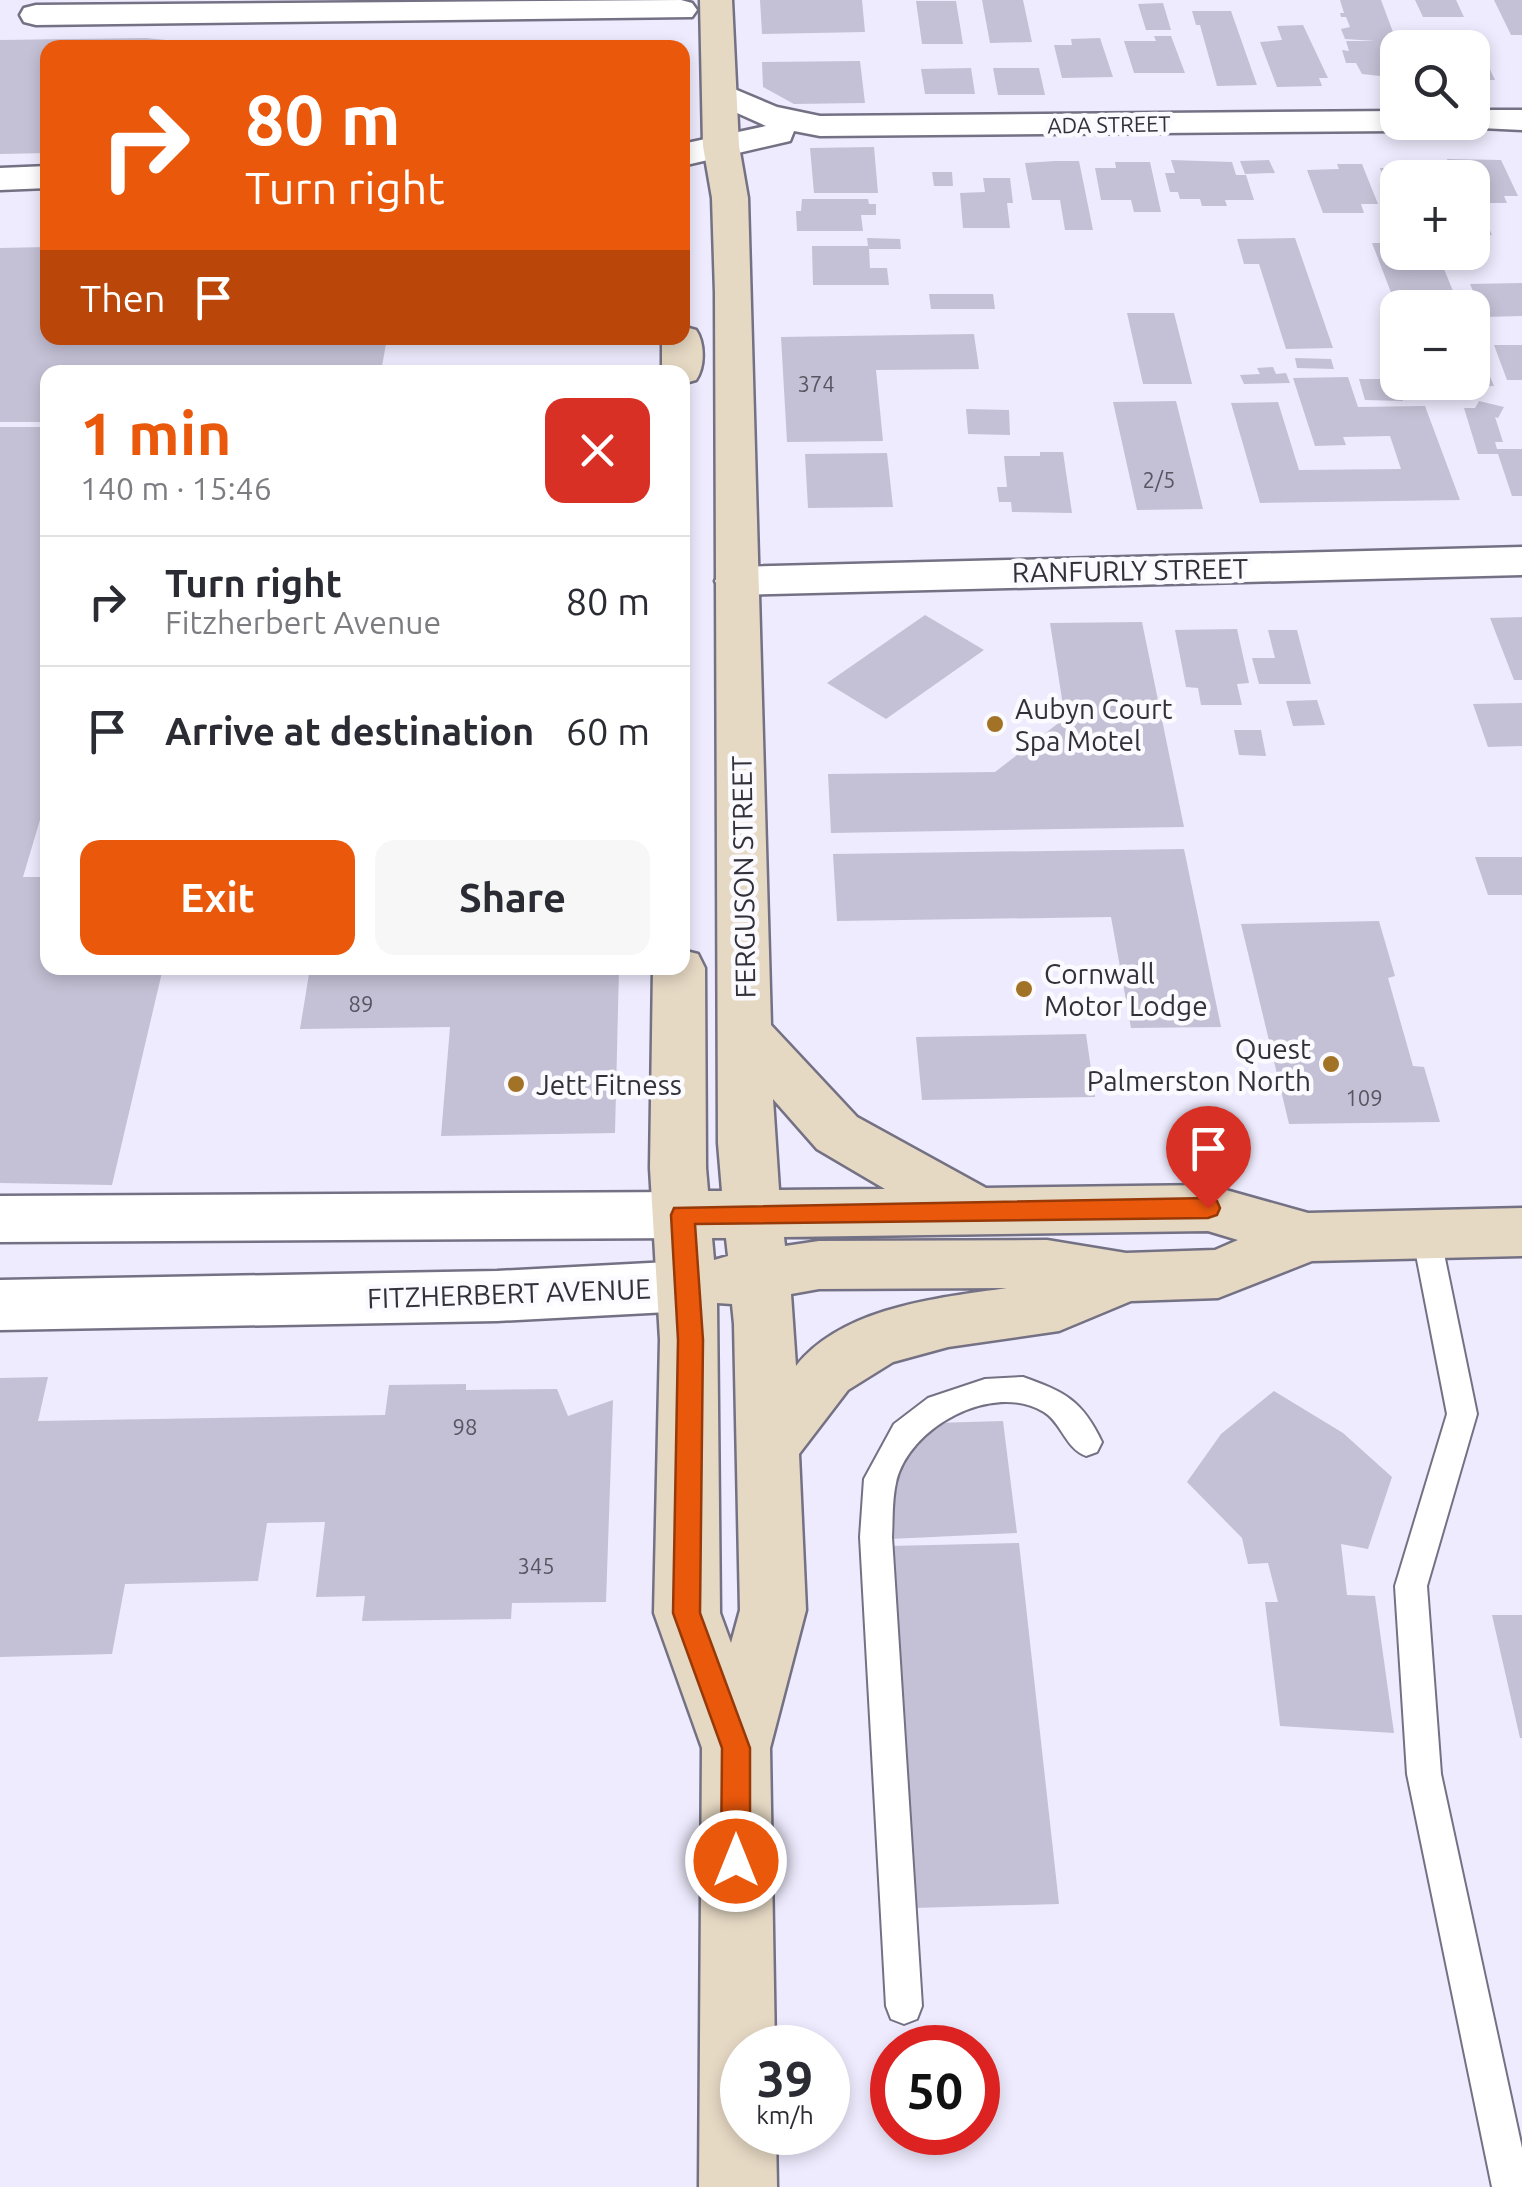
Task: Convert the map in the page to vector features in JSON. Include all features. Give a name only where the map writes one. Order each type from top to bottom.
[{"type":"main road","name":"FERGUSON STREET","points":[[716,0],[720,92],[695,144],[730,198],[746,1142],[764,1324],[773,1610],[736,1748],[738,2187]]},
{"type":"main road","points":[[681,5],[682,40]]},
{"type":"main road","name":"FERGUSON STREET","points":[[679,975],[678,1168],[690,1340],[687,1613],[736,1748]]},
{"type":"main road","points":[[746,1033],[838,1133],[888,1165],[979,1210]]},
{"type":"main road","name":"FITZHERBERT AVENUE","points":[[682,1215],[1208,1208],[1308,1237],[1522,1232]]},
{"type":"main road","name":"FITZHERBERT AVENUE","points":[[687,1286],[820,1265],[1047,1264],[1126,1276],[1218,1274],[1308,1237]]},
{"type":"main road","points":[[768,1447],[827,1372],[876,1341],[948,1322],[1059,1306],[1126,1276]]},
{"type":"street","points":[[36,15],[681,5]]},
{"type":"street","points":[[262,40],[271,12]]},
{"type":"street","name":"ADA STREET","points":[[720,92],[768,116],[820,126]]},
{"type":"street","points":[[1490,120],[1522,120]]},
{"type":"street","name":"ADA STREET","points":[[695,144],[820,126],[1380,121]]},
{"type":"street","points":[[0,179],[40,177]]},
{"type":"street","name":"RANFURLY STREET","points":[[737,580],[1522,561]]},
{"type":"street","name":"FITZHERBERT AVENUE","points":[[0,1219],[682,1215]]},
{"type":"street","name":"FITZHERBERT AVENUE","points":[[0,1305],[480,1296],[687,1286]]},
{"type":"lane","points":[[1426,1234],[1462,1414],[1411,1586],[1424,1774],[1511,2187]]},
{"type":"lane","points":[[904,2006],[876,1537],[880,1480],[905,1434],[939,1407],[985,1392],[1023,1390],[1058,1404],[1086,1442]]},
{"type":"building","points":[[760,0],[862,0],[865,32],[762,34]]},
{"type":"building","points":[[982,0],[1023,0],[1032,42],[990,43]]},
{"type":"building","points":[[1340,0],[1381,0],[1392,30],[1380,30],[1380,76],[1362,74],[1356,63],[1346,63],[1342,50],[1349,51],[1346,41],[1375,41],[1345,39],[1341,29],[1350,27],[1346,17],[1341,17],[1340,13],[1344,13]]},
{"type":"building","points":[[1415,0],[1456,0],[1464,17],[1423,17]]},
{"type":"building","points":[[1494,0],[1522,0],[1522,35],[1511,35]]},
{"type":"building","points":[[916,1],[956,1],[963,44],[922,44]]},
{"type":"building","points":[[1163,3],[1171,30],[1146,30],[1138,4]]},
{"type":"building","points":[[1192,11],[1231,11],[1257,85],[1217,86],[1200,25],[1196,25]]},
{"type":"building","points":[[1303,25],[1328,78],[1319,78],[1322,86],[1277,87],[1260,42],[1282,40],[1277,26]]},
{"type":"building","points":[[1154,36],[1171,36],[1185,73],[1134,73],[1124,41],[1156,41]]},
{"type":"building","points":[[146,38],[166,40],[40,40],[40,153],[0,154],[0,40]]},
{"type":"building","points":[[1100,38],[1113,77],[1062,78],[1054,45],[1072,45],[1071,39]]},
{"type":"building","points":[[860,61],[865,103],[794,104],[763,87],[762,62]]},
{"type":"building","points":[[971,68],[975,94],[925,94],[921,69]]},
{"type":"building","points":[[993,68],[1039,68],[1045,95],[998,95]]},
{"type":"building","points":[[874,147],[878,193],[814,193],[810,148]]},
{"type":"building","points":[[1447,159],[1501,160],[1518,196],[1504,196],[1507,203],[1490,203],[1490,160]]},
{"type":"building","points":[[1171,160],[1232,162],[1236,175],[1246,175],[1254,200],[1225,200],[1227,206],[1202,206],[1200,199],[1180,199],[1178,192],[1170,192],[1165,173],[1175,173]]},
{"type":"building","points":[[1269,160],[1275,173],[1245,174],[1240,161]]},
{"type":"building","points":[[1079,161],[1093,230],[1065,230],[1060,200],[1032,200],[1025,163]]},
{"type":"building","points":[[1115,162],[1150,162],[1161,212],[1134,212],[1131,200],[1101,200],[1095,168],[1116,168]]},
{"type":"building","points":[[1337,164],[1362,164],[1378,204],[1361,204],[1364,213],[1323,213],[1307,170],[1339,169]]},
{"type":"building","points":[[932,172],[952,172],[953,186],[934,186]]},
{"type":"building","points":[[983,178],[1010,178],[1010,228],[963,228],[960,193],[985,192]]},
{"type":"building","points":[[802,199],[868,199],[869,204],[876,204],[876,215],[861,215],[863,231],[797,231],[796,211],[801,211]]},
{"type":"building","points":[[867,238],[900,239],[901,249],[869,249],[870,268],[887,268],[889,285],[813,285],[812,246],[868,246]]},
{"type":"building","points":[[1295,238],[1333,348],[1286,349],[1259,264],[1244,264],[1237,239]]},
{"type":"building","points":[[1372,243],[1380,243],[1380,264]]},
{"type":"building","points":[[40,247],[40,345],[386,345],[382,365],[40,365],[40,422],[0,422],[0,248]]},
{"type":"building","points":[[1382,270],[1444,270],[1453,290],[1390,290]]},
{"type":"building","points":[[1522,283],[1522,316],[1490,317],[1490,290],[1473,290],[1470,284]]},
{"type":"building","points":[[929,294],[993,294],[995,309],[931,309]]},
{"type":"building","points":[[1127,313],[1174,313],[1192,384],[1143,384]]},
{"type":"building","points":[[974,334],[979,369],[876,370],[883,441],[787,442],[781,337]]},
{"type":"building","points":[[1494,345],[1522,345],[1522,380],[1507,380]]},
{"type":"building","points":[[1295,358],[1331,359],[1334,369],[1297,368]]},
{"type":"building","points":[[1273,367],[1276,374],[1286,373],[1290,383],[1244,384],[1240,375],[1260,374],[1257,368]]},
{"type":"building","points":[[1348,377],[1358,407],[1425,406],[1460,500],[1260,503],[1231,403],[1278,402],[1299,470],[1401,469],[1390,436],[1343,437],[1346,445],[1315,446],[1293,378]]},
{"type":"building","points":[[1359,379],[1380,379],[1380,400],[1403,401],[1365,400]]},
{"type":"building","points":[[1176,401],[1203,509],[1137,510],[1113,402]]},
{"type":"building","points":[[1479,401],[1504,407],[1495,417],[1503,442],[1495,442],[1497,449],[1522,449],[1522,496],[1512,496],[1498,454],[1478,454],[1464,408],[1475,408]]},
{"type":"building","points":[[966,409],[1009,410],[1010,435],[968,434]]},
{"type":"building","points":[[0,427],[40,427],[40,820],[23,877],[40,877],[40,975],[161,975],[112,1185],[0,1183]]},
{"type":"building","points":[[1040,452],[1063,452],[1072,513],[1012,512],[1011,502],[999,502],[997,487],[1007,487],[1004,456],[1040,456]]},
{"type":"building","points":[[887,453],[893,507],[808,508],[805,454]]},
{"type":"building","points":[[925,615],[984,650],[886,719],[827,683]]},
{"type":"building","points":[[1522,617],[1522,680],[1514,680],[1490,618]]},
{"type":"building","points":[[1142,622],[1184,827],[831,833],[828,774],[995,772],[1065,718],[1050,623]]},
{"type":"building","points":[[1237,629],[1249,683],[1237,684],[1242,705],[1201,705],[1198,688],[1186,687],[1175,630]]},
{"type":"building","points":[[1268,630],[1297,630],[1311,684],[1259,684],[1252,658],[1275,658]]},
{"type":"building","points":[[1317,700],[1325,725],[1293,726],[1286,701]]},
{"type":"building","points":[[1522,703],[1522,746],[1488,747],[1473,704]]},
{"type":"building","points":[[1234,730],[1261,730],[1266,756],[1239,755]]},
{"type":"building","points":[[1184,849],[1221,1027],[1131,1028],[1111,917],[837,921],[833,854]]},
{"type":"building","points":[[1475,857],[1522,857],[1522,895],[1488,895]]},
{"type":"building","points":[[1379,921],[1395,976],[1388,978],[1413,1066],[1424,1067],[1440,1122],[1289,1124],[1241,924]]},
{"type":"building","points":[[309,975],[619,975],[615,1133],[441,1136],[450,1027],[300,1029]]},
{"type":"building","points":[[1086,1034],[1095,1097],[922,1100],[916,1037]]},
{"type":"building","points":[[48,1377],[38,1421],[385,1415],[389,1385],[466,1384],[466,1390],[557,1389],[568,1416],[613,1400],[606,1602],[512,1603],[511,1619],[362,1621],[365,1596],[316,1597],[325,1522],[267,1523],[258,1581],[125,1584],[112,1654],[0,1657],[0,1378]]},
{"type":"building","points":[[1274,1391],[1343,1433],[1392,1477],[1368,1549],[1341,1544],[1347,1595],[1375,1596],[1394,1733],[1280,1726],[1265,1602],[1278,1602],[1268,1563],[1248,1564],[1242,1538],[1187,1482],[1221,1434]]},
{"type":"building","points":[[1003,1421],[1017,1533],[890,1539],[884,1509],[901,1456],[935,1423]]},
{"type":"building","points":[[1019,1543],[1059,1904],[913,1908],[889,1546]]},
{"type":"building","points":[[1492,1615],[1522,1615],[1522,1738],[1520,1738]]},
{"type":"place","name":"Aubyn Court Spa Motel","points":[[995,724]]},
{"type":"place","name":"Cornwall Motor Lodge","points":[[1024,989]]},
{"type":"place","name":"Quest Palmerston North","points":[[1331,1064]]},
{"type":"place","name":"Jett Fitness","points":[[516,1084]]},
{"type":"route","points":[[736,1861],[736,1748],[687,1613],[690,1340],[682,1215],[1208,1208]]}]
